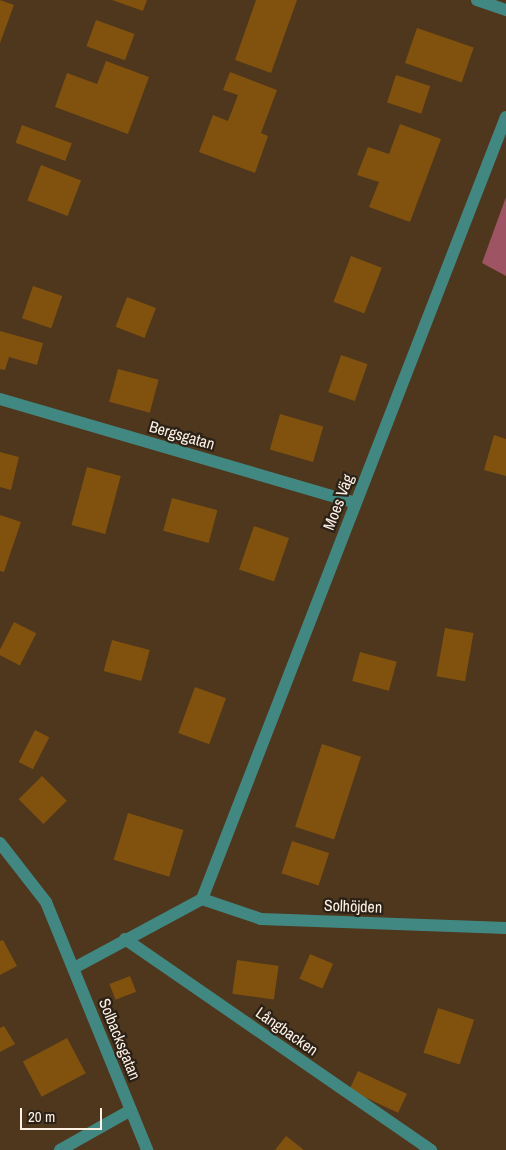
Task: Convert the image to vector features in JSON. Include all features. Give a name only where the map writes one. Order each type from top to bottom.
[{"type":"street","points":[[477,0],[506,10]]},
{"type":"street","name":"Moes Väg","points":[[202,899],[506,117]]},
{"type":"street","name":"Bergsgatan","points":[[0,399],[355,503]]},
{"type":"street","name":"Solbacksgatan","points":[[0,843],[46,902],[147,1150]]},
{"type":"street","points":[[74,968],[202,899]]},
{"type":"street","name":"Solhöjden","points":[[202,899],[261,919],[506,928]]},
{"type":"street","name":"Långbacken","points":[[125,939],[431,1150]]},
{"type":"street","points":[[60,1150],[131,1110]]},
{"type":"shaded area","points":[[506,197],[506,276],[482,263]]},
{"type":"building","points":[[0,0],[14,5],[0,43]]},
{"type":"building","points":[[112,0],[147,0],[143,11]]},
{"type":"building","points":[[256,0],[297,0],[271,73],[235,60]]},
{"type":"building","points":[[96,20],[135,34],[125,60],[86,46]]},
{"type":"building","points":[[417,28],[474,48],[462,83],[405,63]]},
{"type":"building","points":[[106,61],[149,77],[128,134],[55,107],[67,73],[97,84]]},
{"type":"building","points":[[230,72],[277,90],[261,133],[268,136],[255,173],[199,152],[213,115],[228,121],[238,95],[223,90]]},
{"type":"building","points":[[396,75],[430,86],[421,114],[387,103]]},
{"type":"building","points":[[400,124],[441,139],[410,222],[369,207],[379,182],[357,175],[368,147],[389,154]]},
{"type":"building","points":[[22,125],[72,143],[65,161],[16,143]]},
{"type":"building","points":[[41,165],[81,180],[68,216],[27,200]]},
{"type":"building","points":[[351,256],[382,268],[364,314],[333,302]]},
{"type":"building","points":[[33,286],[62,296],[51,328],[22,318]]},
{"type":"building","points":[[127,297],[156,308],[144,338],[116,327]]},
{"type":"building","points":[[0,331],[43,343],[37,365],[9,357],[5,370],[0,369]]},
{"type":"building","points":[[341,355],[367,364],[355,401],[328,392]]},
{"type":"building","points":[[118,369],[159,380],[150,413],[109,402]]},
{"type":"building","points":[[280,414],[323,426],[313,462],[270,450]]},
{"type":"building","points":[[494,435],[506,439],[506,476],[484,470]]},
{"type":"building","points":[[0,452],[19,457],[11,490],[0,487]]},
{"type":"building","points":[[87,467],[121,476],[105,534],[71,525]]},
{"type":"building","points":[[172,498],[217,510],[209,543],[163,531]]},
{"type":"building","points":[[0,515],[21,522],[4,572],[0,571]]},
{"type":"building","points":[[254,526],[289,538],[274,582],[239,569]]},
{"type":"building","points":[[14,622],[36,633],[20,665],[0,655],[0,649]]},
{"type":"building","points":[[445,628],[474,633],[465,681],[436,676]]},
{"type":"building","points":[[112,640],[150,650],[141,681],[104,671]]},
{"type":"building","points":[[360,652],[397,662],[389,691],[352,681]]},
{"type":"building","points":[[195,687],[226,698],[209,744],[178,733]]},
{"type":"building","points":[[35,730],[49,737],[33,769],[19,762]]},
{"type":"building","points":[[322,744],[361,757],[334,839],[295,827]]},
{"type":"building","points":[[42,776],[67,801],[43,824],[19,799]]},
{"type":"building","points":[[128,813],[183,830],[169,877],[114,860]]},
{"type":"building","points":[[292,841],[329,853],[319,885],[281,873]]},
{"type":"building","points":[[3,940],[17,966],[0,975],[0,941]]},
{"type":"building","points":[[310,954],[333,964],[322,989],[299,979]]},
{"type":"building","points":[[237,960],[279,966],[274,1000],[232,994]]},
{"type":"building","points":[[130,976],[136,992],[116,1000],[109,984]]},
{"type":"building","points":[[438,1008],[474,1020],[460,1064],[423,1053]]},
{"type":"building","points":[[4,1026],[15,1044],[0,1052],[0,1028]]},
{"type":"building","points":[[67,1038],[86,1073],[42,1097],[23,1061]]},
{"type":"building","points":[[358,1071],[407,1094],[398,1113],[349,1090]]},
{"type":"building","points":[[286,1136],[304,1150],[275,1150]]}]
